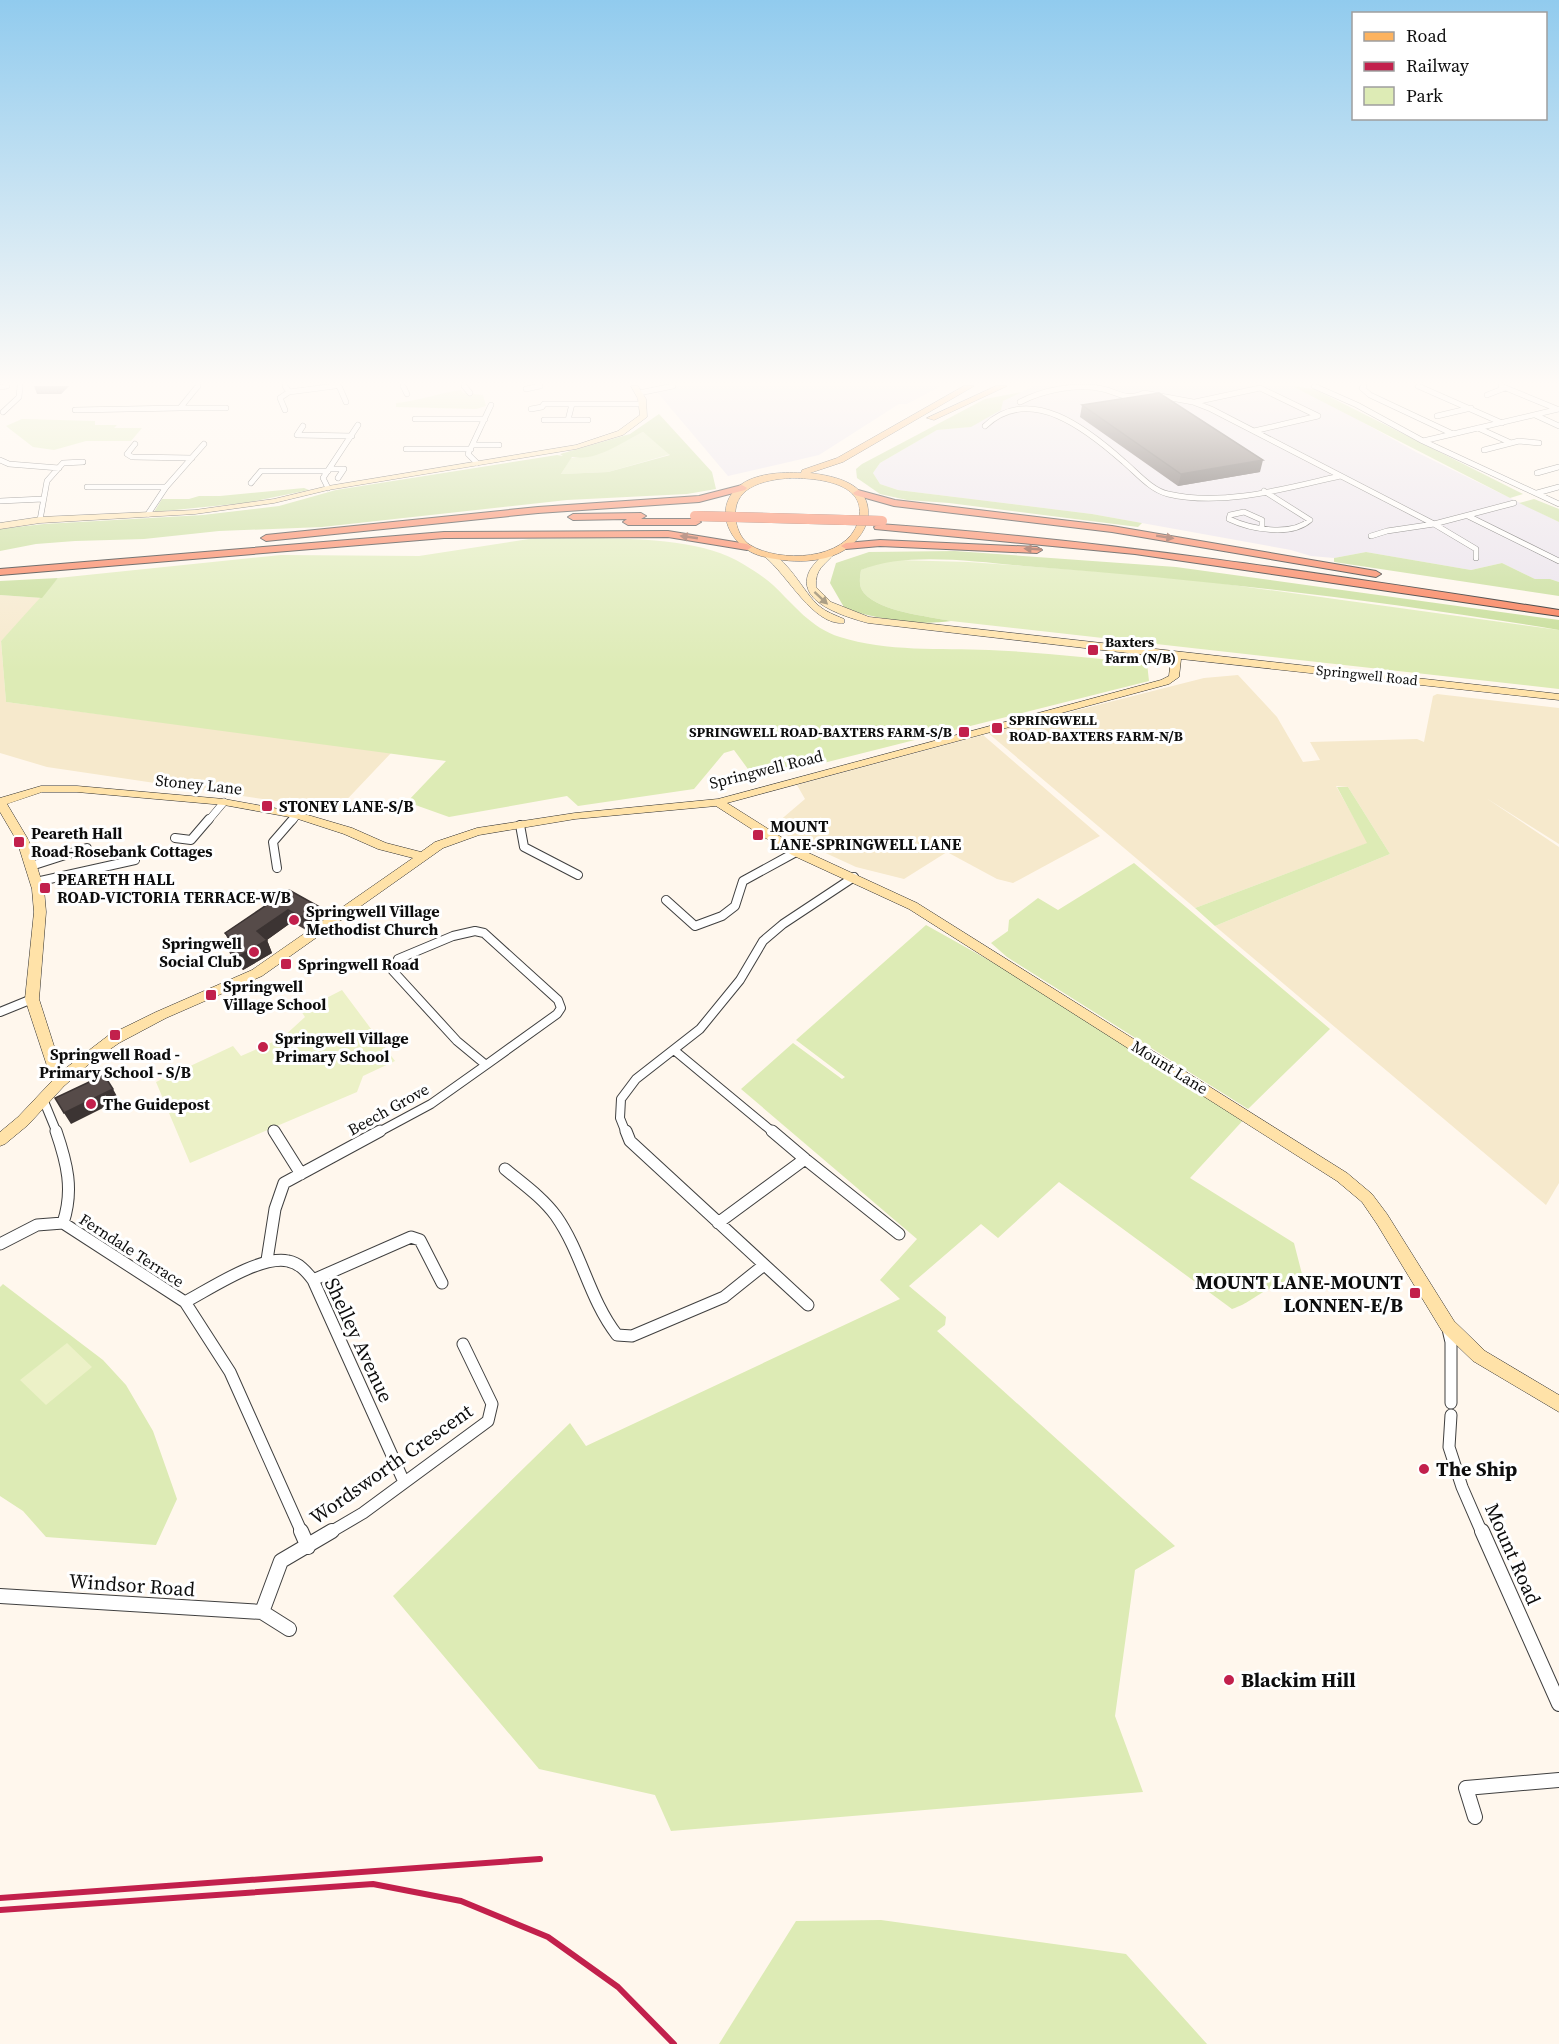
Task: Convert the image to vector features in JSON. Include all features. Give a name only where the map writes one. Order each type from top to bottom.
[{"type":"highway","points":[[0,566],[538,510],[699,499],[727,494],[742,488]]},
{"type":"highway","points":[[858,493],[894,503],[1000,514],[1159,536],[1492,596]]},
{"type":"highway","points":[[270,537],[507,519],[696,519],[977,527],[1165,548],[1559,606]]},
{"type":"highway","points":[[158,560],[355,536],[560,523],[696,519]]},
{"type":"highway","points":[[880,524],[1070,542],[1559,613]]},
{"type":"highway","points":[[0,572],[158,560],[370,539],[494,533],[668,534],[747,547]]},
{"type":"highway","points":[[846,546],[892,543],[1089,552],[1315,576]]},
{"type":"main road","points":[[758,481],[742,488],[734,496],[731,517],[738,540],[747,547],[768,555],[800,558],[831,553],[854,540],[863,520],[863,501],[849,481]]},
{"type":"street","points":[[40,520],[47,481]]},
{"type":"street","points":[[148,514],[171,481]]},
{"type":"street","points":[[325,481],[328,488]]},
{"type":"street","points":[[0,526],[40,520],[195,512],[273,501],[369,481]]},
{"type":"street","points":[[1146,481],[1165,494],[1204,497],[1264,491],[1313,481]]},
{"type":"street","points":[[1351,481],[1434,524],[1476,549],[1476,558]]},
{"type":"street","points":[[1512,481],[1559,504]]},
{"type":"street","points":[[87,487],[166,487]]},
{"type":"street","points":[[1537,493],[1559,487]]},
{"type":"street","points":[[1262,526],[1262,520],[1244,512],[1230,515],[1229,519],[1240,525],[1299,528],[1310,523],[1310,520],[1264,491]]},
{"type":"street","points":[[0,501],[43,499]]},
{"type":"street","points":[[1371,537],[1387,531],[1434,524],[1514,504]]},
{"type":"street","points":[[1468,516],[1559,561]]},
{"type":"street","name":"Springwell Road","points":[[831,553],[815,566],[811,573],[810,582],[813,591],[835,609],[868,620],[1559,697]]},
{"type":"street","name":"Springwell Road","points":[[768,555],[784,566],[807,602],[836,619],[872,628],[1001,636]]},
{"type":"street","name":"Springwell Road","points":[[0,1140],[23,1121],[59,1082],[84,1060],[114,1039],[161,1015],[257,973],[439,845],[477,832],[575,816],[718,802],[1165,682],[1174,676],[1176,656]]},
{"type":"street","name":"Stoney Lane","points":[[0,802],[41,789],[77,789],[224,802],[297,815],[348,831],[382,846],[424,857]]},
{"type":"street","points":[[0,802],[23,841],[36,882],[40,912],[32,999],[59,1082]]},
{"type":"street","points":[[175,838],[191,840],[224,802]]},
{"type":"street","name":"Mount Lane","points":[[718,802],[796,852],[854,877],[922,911],[1342,1176],[1367,1198],[1383,1219],[1448,1326],[1479,1356],[1559,1404]]},
{"type":"street","points":[[277,868],[273,842],[297,815]]},
{"type":"street","points":[[520,825],[524,847],[578,875]]},
{"type":"street","points":[[31,866],[87,848]]},
{"type":"street","points":[[666,900],[695,926],[722,916],[735,906],[743,881],[796,852]]},
{"type":"street","points":[[36,882],[135,860]]},
{"type":"street","points":[[808,1305],[630,1141],[620,1118],[621,1099],[636,1079],[700,1029],[740,980],[763,941],[783,924],[854,877]]},
{"type":"street","name":"Beech Grove","points":[[267,1260],[273,1235],[277,1194],[284,1183],[431,1104],[486,1065],[557,1014],[561,1008],[558,1000],[484,933],[478,931],[465,931],[398,959],[393,971],[396,976],[457,1041],[486,1065]]},
{"type":"street","points":[[0,1012],[32,999]]},
{"type":"street","points":[[674,1050],[899,1234]]},
{"type":"street","points":[[0,1244],[42,1222],[63,1223],[69,1205],[70,1186],[59,1143],[43,1099]]},
{"type":"street","points":[[273,1130],[301,1174]]},
{"type":"street","points":[[718,1223],[805,1159]]},
{"type":"street","points":[[505,1169],[547,1205],[561,1224],[598,1308],[617,1335],[632,1336],[724,1297],[764,1265]]},
{"type":"street","name":"Ferndale Terrace","points":[[63,1223],[185,1302]]},
{"type":"street","points":[[313,1280],[411,1237],[420,1240],[442,1283]]},
{"type":"street","points":[[262,1612],[280,1561],[308,1547],[230,1372],[185,1302],[267,1260]]},
{"type":"street","name":"Shelley Avenue","points":[[267,1260],[286,1260],[304,1267],[313,1280],[404,1482]]},
{"type":"street","name":"Mount Road","points":[[1448,1326],[1451,1342],[1449,1447],[1462,1486],[1559,1704]]},
{"type":"street","name":"Wordsworth Crescent","points":[[308,1547],[363,1513],[488,1421],[492,1404],[463,1344]]},
{"type":"street","name":"Windsor Road","points":[[0,1596],[262,1612],[289,1629]]},
{"type":"street","points":[[1475,1817],[1466,1788],[1559,1780]]},
{"type":"shaded area","points":[[878,481],[1476,481],[1559,522],[1559,582],[1550,579],[1535,579],[1502,563],[1471,570],[1366,552],[1334,558],[1311,556],[1291,550],[1092,514],[898,490]]},
{"type":"shaded area","points":[[0,595],[42,598],[1,641],[6,702],[392,752],[337,810],[47,767],[0,753]]},
{"type":"shaded area","points":[[1238,675],[1277,717],[1303,762],[1320,760],[1310,742],[1417,739],[1424,742],[1433,696],[1437,694],[1559,708],[1559,844],[1486,798],[1559,847],[1559,1183],[1546,1205],[1215,926],[1390,854],[1348,787],[1336,786],[1368,843],[1195,908],[988,733],[1204,678]]},
{"type":"shaded area","points":[[983,735],[1100,836],[1013,883],[997,879],[947,852],[904,879],[856,867],[771,828],[805,799],[797,785]]},
{"type":"green space","points":[[390,481],[714,481],[716,489],[687,494],[567,500],[322,527],[219,531],[144,539],[36,544],[0,551],[0,529],[44,524],[203,515],[279,506],[336,490]]},
{"type":"green space","points":[[862,481],[878,481],[898,490],[1092,514],[1142,523],[1138,527],[949,503],[907,500],[880,494]]},
{"type":"green space","points":[[1478,481],[1498,481],[1523,494],[1510,498]]},
{"type":"green space","points":[[304,488],[309,490],[245,503],[154,512],[162,499],[189,499],[199,496]]},
{"type":"green space","points":[[1534,499],[1559,509],[1559,522],[1519,503]]},
{"type":"green space","points":[[610,538],[669,542],[697,547],[722,554],[751,569],[773,585],[812,622],[840,637],[895,647],[1009,651],[1147,663],[1149,681],[756,780],[734,750],[724,753],[694,789],[578,806],[567,796],[449,817],[407,802],[446,761],[6,702],[1,641],[58,578],[281,555],[419,556],[529,539]]},
{"type":"green space","points":[[955,551],[1176,567],[1559,620],[1559,630],[1298,592],[971,561],[924,559],[880,564],[861,570],[861,588],[864,593],[881,605],[951,621],[924,623],[884,619],[845,609],[830,583],[836,563],[869,552]]},
{"type":"green space","points":[[1366,552],[1471,570],[1502,563],[1535,579],[1550,579],[1559,582],[1559,596],[1334,562],[1334,558]]},
{"type":"green space","points":[[897,560],[968,562],[1175,577],[1559,630],[1559,689],[951,621],[917,615],[881,605],[864,593],[861,588],[861,570],[877,563]]},
{"type":"green space","points":[[58,578],[42,598],[0,595],[0,581]]},
{"type":"green space","points":[[1337,787],[1348,787],[1390,854],[1215,926],[1195,908],[1367,843]]},
{"type":"green space","points":[[1134,863],[1330,1029],[1248,1109],[1007,957],[991,943],[1008,931],[1009,920],[1038,898],[1058,910]]},
{"type":"green space","points":[[926,925],[1106,1026],[1247,1116],[1190,1178],[1294,1243],[1302,1274],[1299,1278],[1293,1276],[1232,1309],[1059,1182],[998,1238],[981,1224],[909,1286],[946,1317],[945,1325],[937,1331],[1175,1546],[1135,1570],[1115,1716],[1143,1792],[671,1831],[655,1795],[539,1769],[393,1596],[570,1423],[586,1446],[900,1299],[880,1280],[917,1239],[741,1089],[793,1043],[842,1079],[845,1077],[796,1040]]},
{"type":"green space","name":"Springwell Village Primary School","points":[[342,990],[395,1061],[363,1076],[357,1092],[190,1163],[156,1082],[233,1046],[241,1056],[282,1038],[305,1017],[301,1011]]},
{"type":"green space","points":[[3,1284],[103,1360],[126,1385],[153,1431],[177,1499],[156,1545],[46,1537],[23,1511],[0,1496],[0,1287]]},
{"type":"green space","points":[[67,1343],[92,1367],[46,1405],[20,1380]]},
{"type":"green space","points":[[881,1920],[1126,1954],[1207,2044],[719,2044],[796,1921]]},
{"type":"building","points":[[289,890],[318,906],[301,917],[288,910],[257,931],[267,940],[238,957],[227,946],[234,942],[225,933]]},
{"type":"building","points":[[104,1075],[113,1089],[64,1113],[55,1098]]},
{"type":"railway","points":[[0,1898],[540,1859]]},
{"type":"railway","points":[[0,1910],[373,1884],[461,1901],[548,1937],[618,1987],[674,2044]]},
{"type":"place","name":"Baxters Farm (N/B)","points":[[1093,650]]},
{"type":"place","name":"SPRINGWELL ROAD-BAXTERS FARM-N/B","points":[[997,728]]},
{"type":"place","name":"SPRINGWELL ROAD-BAXTERS FARM-S/B","points":[[964,732]]},
{"type":"place","name":"STONEY LANE-S/B","points":[[267,806]]},
{"type":"place","name":"MOUNT LANE-SPRINGWELL LANE","points":[[758,835]]},
{"type":"place","name":"Peareth Hall Road-Rosebank Cottages","points":[[19,842]]},
{"type":"place","name":"PEARETH HALL ROAD-VICTORIA TERRACE-W/B","points":[[45,888]]},
{"type":"place","name":"Springwell Village Methodist Church","points":[[294,920]]},
{"type":"place","name":"Springwell Social Club","points":[[254,952]]},
{"type":"place","name":"Springwell Road","points":[[286,964]]},
{"type":"place","name":"Springwell Village School","points":[[211,995]]},
{"type":"place","name":"Springwell Road - Primary School - S/B","points":[[115,1035]]},
{"type":"place","name":"Springwell Village Primary School","points":[[263,1047]]},
{"type":"place","name":"The Guidepost","points":[[91,1104]]},
{"type":"place","name":"MOUNT LANE-MOUNT LONNEN-E/B","points":[[1415,1293]]},
{"type":"place","name":"The Ship","points":[[1424,1469]]},
{"type":"place","name":"Blackim Hill","points":[[1229,1680]]}]
